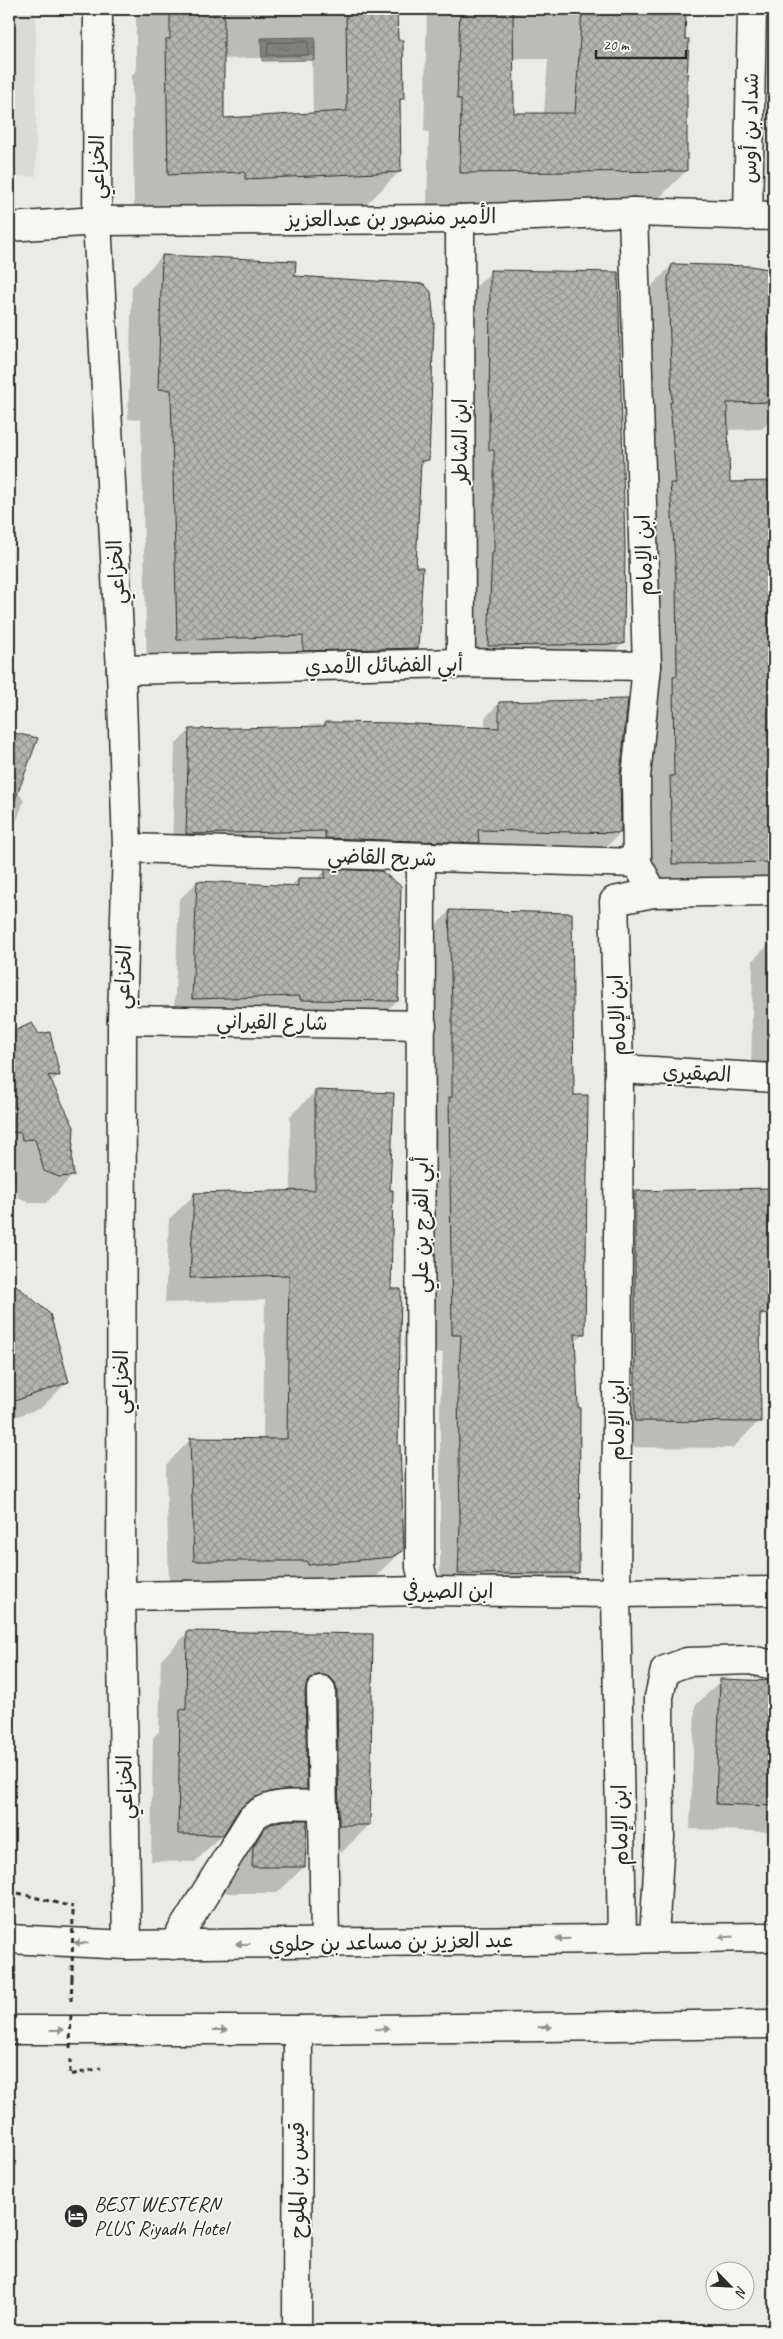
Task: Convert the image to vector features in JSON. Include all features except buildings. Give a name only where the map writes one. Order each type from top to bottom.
[{"type":"street","name":"الخزاعي","points":[[98,9],[97,221],[121,670],[127,848],[122,1020],[121,1596],[127,1945]]},
{"type":"street","name":"شداد بن أوس","points":[[752,9],[761,216]]},
{"type":"street","name":"الأمير منصور بن عبدالعزيز","points":[[9,227],[97,221],[460,218],[633,212],[761,216]]},
{"type":"street","name":"ابن الإمام","points":[[622,1938],[616,1593],[619,1069],[614,901],[653,893],[637,863],[636,777],[647,666],[633,212]]},
{"type":"street","name":"ابن الشاطر","points":[[460,218],[461,663]]},
{"type":"street","name":"أبي الفضائل الأمدي","points":[[121,670],[461,663],[647,666]]},
{"type":"street","name":"شريح القاضي","points":[[127,848],[637,863]]},
{"type":"street","name":"أبي الفرج بن علي","points":[[421,858],[420,1567],[426,1591]]},
{"type":"street","points":[[653,893],[774,891]]},
{"type":"street","name":"شارع القيراني","points":[[122,1020],[422,1025]]},
{"type":"street","name":"الصقيري","points":[[619,1069],[774,1078]]},
{"type":"street","name":"ابن الصيرفي","points":[[121,1596],[426,1591],[616,1593],[774,1591]]},
{"type":"street","points":[[654,1938],[660,1836],[658,1697],[665,1670],[687,1662],[750,1660],[774,1666]]},
{"type":"street","points":[[321,1690],[325,1942]]},
{"type":"street","points":[[173,1944],[252,1818],[261,1809],[272,1805],[323,1805]]},
{"type":"street","name":"عبد العزيز بن مساعد بن جلوي","points":[[9,1939],[127,1945],[774,1936]]},
{"type":"street","points":[[9,2030],[298,2030],[774,2024]]},
{"type":"street","name":"قيس بن الملوح","points":[[297,2330],[298,2030]]},
{"type":"path","points":[[18,1893],[73,1907],[70,2075],[101,2068]]},
{"type":"shaded area","points":[[9,9],[36,9],[36,176],[9,177]]},
{"type":"water","points":[[315,37],[315,60],[262,61],[261,38]]},
{"type":"place","name":"BEST WESTERN PLUS Riyadh Hotel","points":[[76,2216]]}]
